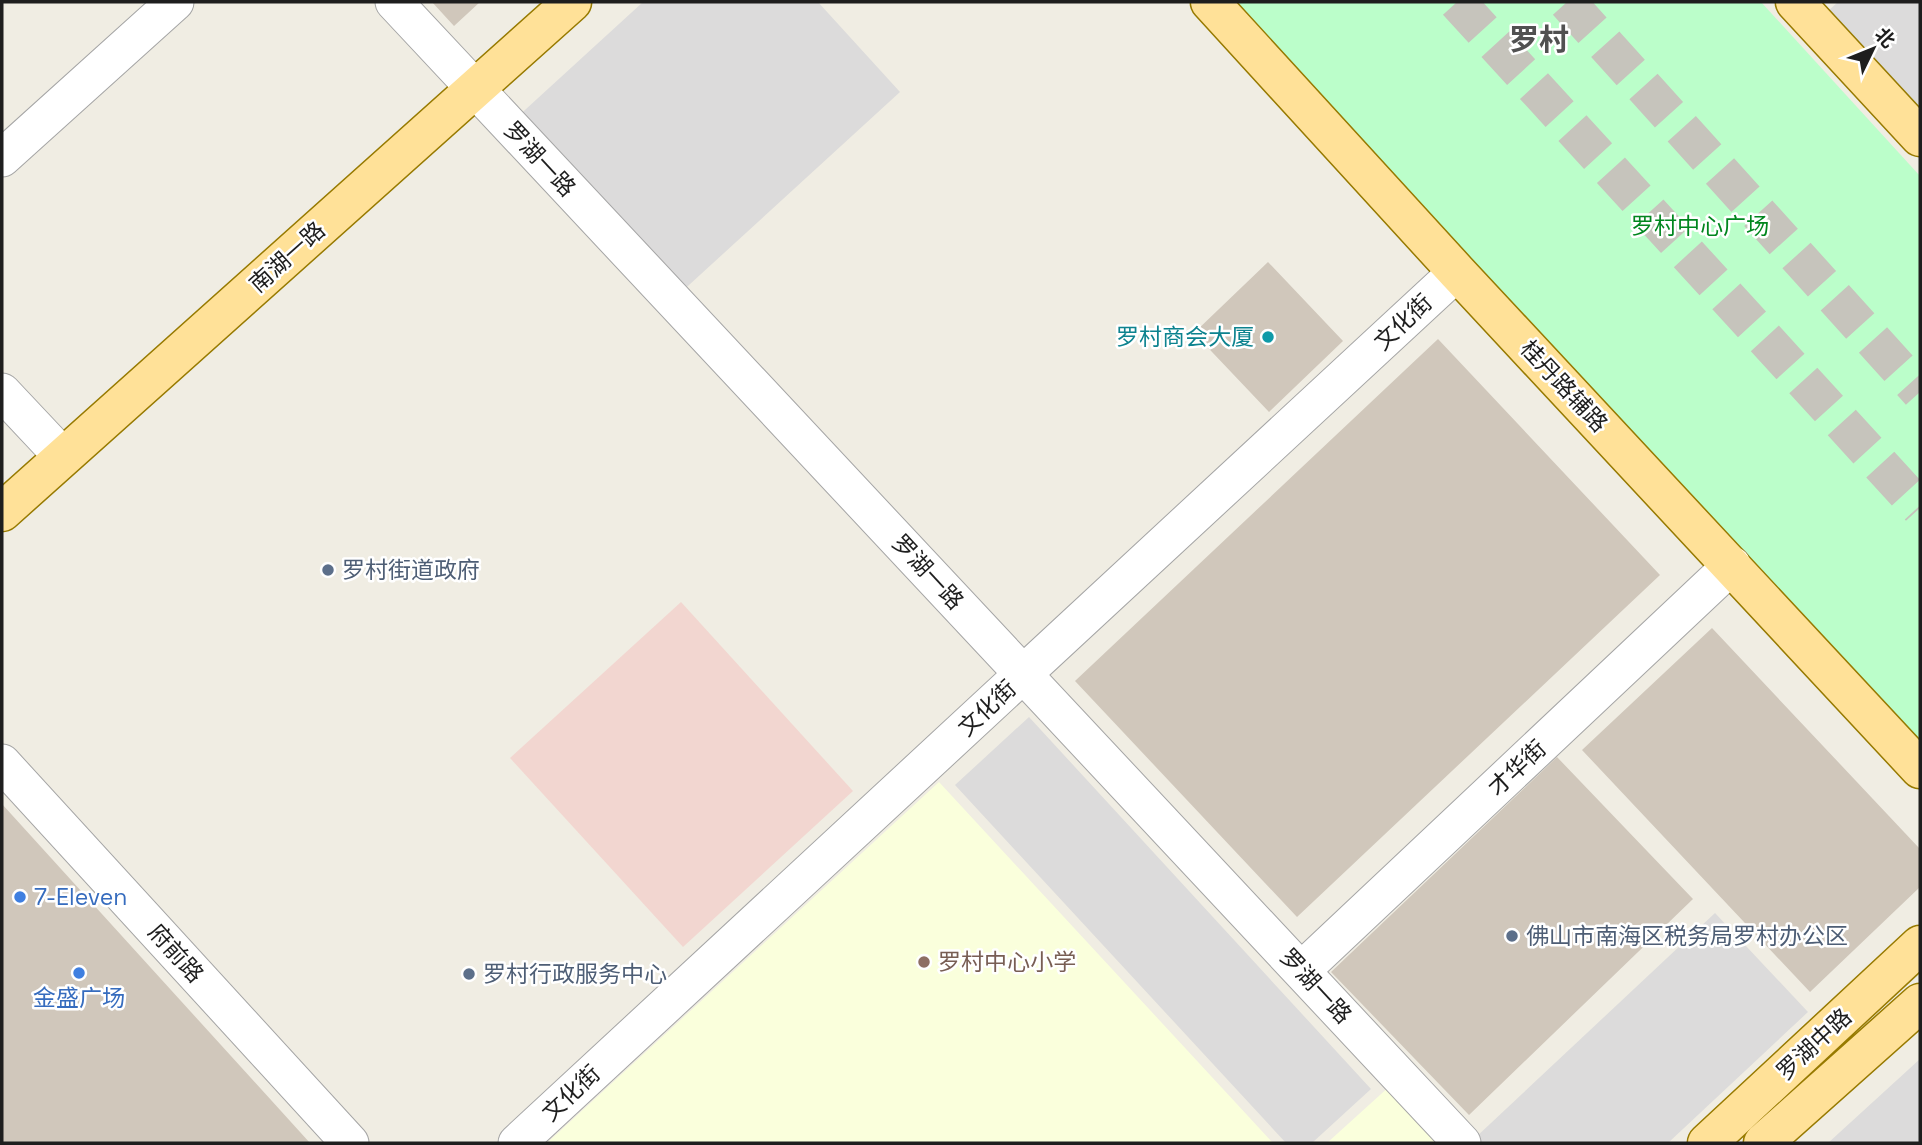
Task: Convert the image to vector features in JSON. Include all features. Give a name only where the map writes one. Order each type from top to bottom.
[{"type":"main road","name":"南湖一路","points":[[2,512],[466,81],[538,2]]},
{"type":"main road","name":"南湖一路","points":[[2,487],[466,81],[572,2]]},
{"type":"main road","name":"桂丹路辅路","points":[[1209,2],[1920,769]]},
{"type":"main road","points":[[1795,2],[1920,137]]},
{"type":"main road","name":"罗湖中路","points":[[1707,1143],[1920,945]]},
{"type":"main road","name":"罗湖中路","points":[[1763,1143],[1920,1003]]},
{"type":"street","points":[[2,159],[175,2]]},
{"type":"street","name":"罗湖一路","points":[[394,2],[1462,1143]]},
{"type":"street","name":"文化街","points":[[517,1143],[1457,272]]},
{"type":"street","points":[[2,392],[50,443]]},
{"type":"street","name":"才华街","points":[[1302,971],[1732,565]]},
{"type":"street","name":"府前路","points":[[2,763],[350,1143]]},
{"type":"shaded area","points":[[643,2],[818,2],[900,92],[677,296],[514,120]]},
{"type":"shaded area","points":[[1838,2],[1920,2],[1920,112],[1828,11]]},
{"type":"shaded area","points":[[681,602],[853,791],[683,947],[510,758]]},
{"type":"shaded area","points":[[1029,717],[1371,1089],[1312,1143],[1286,1143],[955,785]]},
{"type":"shaded area","name":"罗村中心小学","points":[[939,782],[1273,1143],[547,1143]]},
{"type":"shaded area","points":[[1715,913],[1808,1012],[1668,1143],[1480,1143],[1475,1138]]},
{"type":"shaded area","points":[[1920,1059],[1920,1143],[1828,1143]]},
{"type":"shaded area","points":[[1391,1085],[1444,1143],[1327,1143]]},
{"type":"green space","name":"罗村中心广场","points":[[1233,2],[1761,2],[1920,176],[1920,764]]},
{"type":"building","points":[[432,2],[480,2],[454,26]]},
{"type":"building","name":"罗村商会大厦","points":[[1268,262],[1343,341],[1269,412],[1194,333]]},
{"type":"building","points":[[1438,339],[1660,575],[1297,917],[1075,681]]},
{"type":"building","points":[[1712,628],[1920,849],[1920,887],[1810,992],[1582,750]]},
{"type":"building","name":"佛山市南海区税务局罗村办公区","points":[[1557,757],[1693,899],[1469,1115],[1331,972]]},
{"type":"building","name":"金盛广场","points":[[2,804],[310,1143],[2,1143]]},
{"type":"tunnel","points":[[1457,2],[1920,508]]},
{"type":"tunnel","points":[[1567,2],[1920,392]]},
{"type":"place","name":"罗村商会大厦","points":[[1268,337]]},
{"type":"place","name":"罗村街道政府","points":[[328,570]]},
{"type":"place","name":"7-Eleven","points":[[20,897]]},
{"type":"place","name":"佛山市南海区税务局罗村办公区","points":[[1512,936]]},
{"type":"place","name":"罗村中心小学","points":[[924,962]]},
{"type":"place","name":"金盛广场","points":[[79,973]]},
{"type":"place","name":"罗村行政服务中心","points":[[469,974]]},
{"type":"district","name":"罗村","points":[[1539,40]]}]
